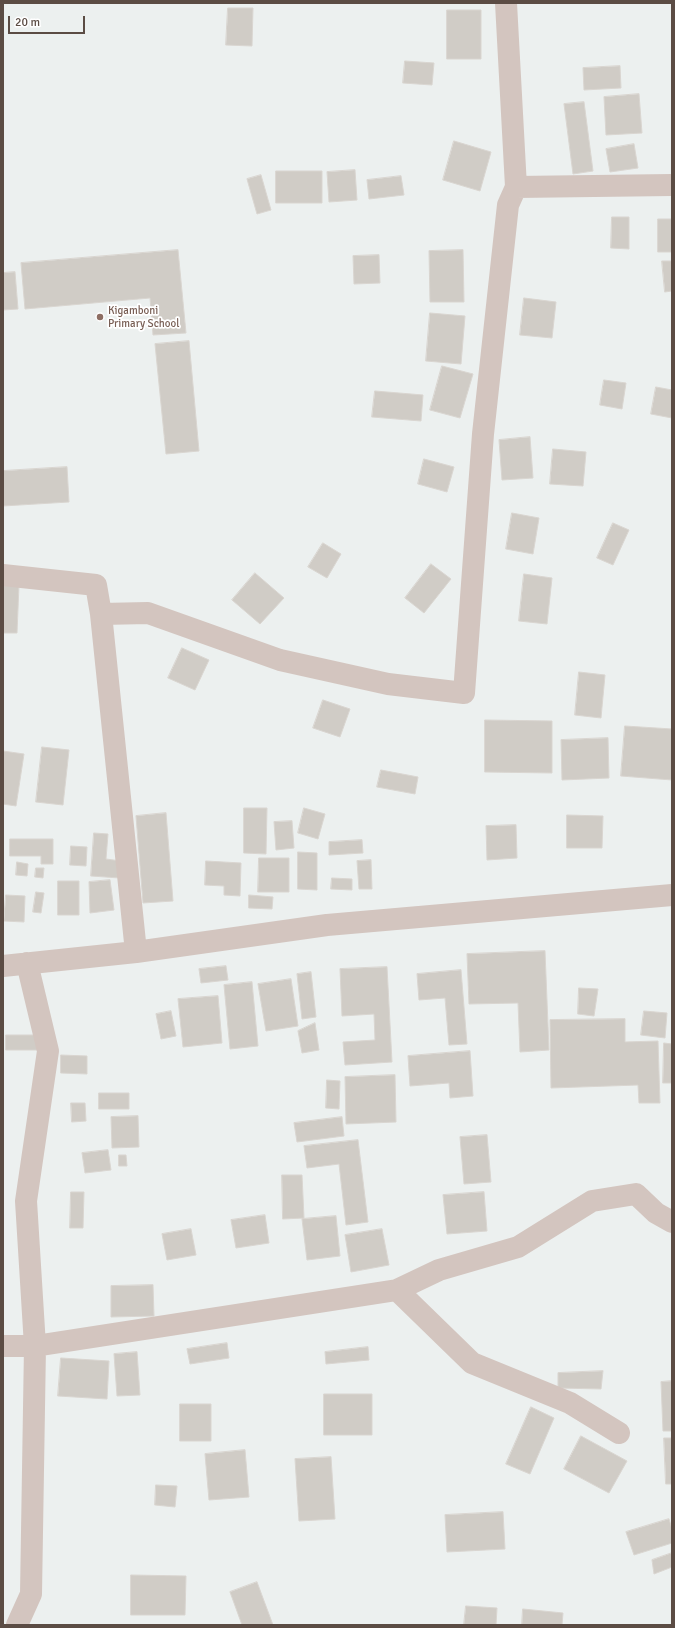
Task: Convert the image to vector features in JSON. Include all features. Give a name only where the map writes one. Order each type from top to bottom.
[{"type":"street","points":[[101,614],[148,613],[280,660],[388,684],[464,693],[482,434],[508,205],[516,187],[506,3]]},
{"type":"street","points":[[516,187],[672,185]]},
{"type":"street","points":[[3,575],[96,585],[101,614],[136,952]]},
{"type":"street","points":[[3,966],[136,952],[328,925],[672,894]]},
{"type":"street","points":[[17,1625],[31,1594],[34,1346],[26,1201],[48,1051],[27,963]]},
{"type":"street","points":[[3,1346],[34,1346],[397,1290],[439,1270],[518,1247],[592,1201],[636,1194],[656,1213],[672,1222]]},
{"type":"street","points":[[397,1290],[472,1363],[570,1403],[619,1432]]},
{"type":"building","points":[[228,8],[253,8],[252,46],[226,45]]},
{"type":"building","points":[[447,10],[481,10],[481,59],[447,59]]},
{"type":"building","points":[[405,61],[434,63],[432,85],[403,83]]},
{"type":"building","points":[[620,66],[621,88],[584,90],[583,68]]},
{"type":"building","points":[[639,94],[642,133],[606,135],[604,97]]},
{"type":"building","points":[[584,102],[593,171],[573,174],[564,104]]},
{"type":"building","points":[[454,141],[491,152],[480,191],[443,180]]},
{"type":"building","points":[[634,144],[638,168],[610,172],[606,149]]},
{"type":"building","points":[[355,170],[357,200],[329,202],[327,172]]},
{"type":"building","points":[[276,171],[322,171],[322,203],[276,203]]},
{"type":"building","points":[[261,175],[271,210],[257,214],[247,179]]},
{"type":"building","points":[[401,176],[404,195],[369,199],[367,180]]},
{"type":"building","points":[[612,217],[629,217],[629,249],[611,248]]},
{"type":"building","points":[[658,219],[672,219],[672,252],[658,252]]},
{"type":"building","points":[[178,250],[186,333],[153,335],[150,298],[25,309],[21,263]]},
{"type":"building","points":[[463,250],[464,302],[430,302],[429,251]]},
{"type":"building","points":[[379,255],[380,283],[354,284],[353,256]]},
{"type":"building","points":[[662,261],[672,261],[672,291],[665,292]]},
{"type":"building","points":[[15,272],[18,309],[3,310],[3,273]]},
{"type":"building","points":[[524,298],[556,302],[552,338],[520,335]]},
{"type":"building","points":[[430,313],[465,316],[461,364],[426,361]]},
{"type":"building","points":[[189,341],[199,451],[166,454],[155,344]]},
{"type":"building","points":[[442,366],[473,374],[460,418],[430,410]]},
{"type":"building","points":[[604,380],[626,383],[622,409],[600,405]]},
{"type":"building","points":[[656,387],[672,390],[672,418],[651,414]]},
{"type":"building","points":[[375,391],[423,395],[421,421],[372,417]]},
{"type":"building","points":[[530,437],[533,478],[502,480],[499,440]]},
{"type":"building","points":[[553,449],[586,452],[583,486],[550,484]]},
{"type":"building","points":[[424,459],[454,467],[447,492],[418,484]]},
{"type":"building","points":[[67,467],[69,502],[3,506],[3,471]]},
{"type":"building","points":[[512,513],[539,518],[533,554],[506,549]]},
{"type":"building","points":[[613,523],[629,530],[613,565],[597,558]]},
{"type":"building","points":[[323,543],[341,554],[327,578],[308,567]]},
{"type":"building","points":[[431,564],[451,579],[424,613],[405,598]]},
{"type":"building","points":[[255,573],[284,598],[260,624],[232,600]]},
{"type":"building","points":[[524,574],[552,578],[547,624],[519,621]]},
{"type":"building","points":[[3,584],[19,585],[17,633],[3,633]]},
{"type":"building","points":[[182,648],[209,660],[195,690],[168,678]]},
{"type":"building","points":[[579,672],[605,675],[601,718],[575,715]]},
{"type":"building","points":[[323,700],[350,709],[340,737],[313,728]]},
{"type":"building","points":[[485,720],[552,721],[552,773],[485,772]]},
{"type":"building","points":[[625,726],[672,729],[672,780],[621,776]]},
{"type":"building","points":[[608,738],[609,778],[562,780],[561,740]]},
{"type":"building","points":[[42,747],[69,750],[63,805],[36,802]]},
{"type":"building","points":[[3,751],[24,754],[16,806],[3,804]]},
{"type":"building","points":[[381,770],[418,777],[415,794],[377,787]]},
{"type":"building","points":[[244,808],[267,808],[266,854],[244,853]]},
{"type":"building","points":[[304,808],[325,814],[318,839],[298,833]]},
{"type":"building","points":[[166,813],[173,901],[143,903],[136,816]]},
{"type":"building","points":[[567,815],[603,816],[602,848],[567,848]]},
{"type":"building","points":[[292,821],[294,848],[276,850],[274,822]]},
{"type":"building","points":[[516,825],[517,858],[487,860],[486,826]]},
{"type":"building","points":[[94,833],[108,834],[106,859],[121,861],[120,878],[91,876]]},
{"type":"building","points":[[10,839],[53,839],[53,864],[41,864],[41,856],[10,856]]},
{"type":"building","points":[[362,840],[363,853],[329,855],[329,842]]},
{"type":"building","points":[[71,846],[87,847],[86,866],[70,865]]},
{"type":"building","points":[[298,852],[317,853],[317,890],[298,889]]},
{"type":"building","points":[[259,858],[289,858],[289,892],[258,892]]},
{"type":"building","points":[[371,860],[372,889],[359,889],[357,861]]},
{"type":"building","points":[[206,861],[241,863],[240,896],[224,895],[224,886],[205,885]]},
{"type":"building","points":[[17,862],[28,864],[27,876],[16,875]]},
{"type":"building","points":[[36,868],[44,868],[43,878],[35,877]]},
{"type":"building","points":[[332,878],[352,879],[352,890],[331,889]]},
{"type":"building","points":[[110,880],[114,910],[90,913],[89,882]]},
{"type":"building","points":[[58,881],[79,881],[79,915],[58,915]]},
{"type":"building","points":[[36,892],[44,893],[41,913],[33,912]]},
{"type":"building","points":[[6,895],[25,896],[24,922],[4,921]]},
{"type":"building","points":[[249,895],[273,897],[272,909],[249,908]]},
{"type":"building","points":[[545,951],[549,1050],[520,1052],[518,1003],[469,1004],[467,954]]},
{"type":"building","points":[[226,966],[228,980],[201,983],[199,969]]},
{"type":"building","points":[[387,967],[392,1062],[345,1065],[343,1042],[375,1040],[374,1014],[342,1016],[340,969]]},
{"type":"building","points":[[461,970],[467,1044],[449,1045],[445,998],[419,1000],[417,974]]},
{"type":"building","points":[[311,972],[316,1017],[302,1019],[297,974]]},
{"type":"building","points":[[291,979],[298,1026],[266,1031],[258,984]]},
{"type":"building","points":[[252,982],[258,1046],[230,1049],[224,985]]},
{"type":"building","points":[[579,988],[598,989],[594,1016],[578,1014]]},
{"type":"building","points":[[218,996],[222,1043],[183,1047],[178,999]]},
{"type":"building","points":[[171,1011],[176,1036],[161,1039],[156,1014]]},
{"type":"building","points":[[644,1011],[667,1013],[665,1038],[641,1035]]},
{"type":"building","points":[[625,1019],[625,1042],[658,1041],[660,1103],[639,1103],[638,1085],[551,1088],[550,1020]]},
{"type":"building","points":[[315,1023],[319,1050],[302,1053],[298,1031]]},
{"type":"building","points":[[6,1035],[40,1035],[40,1050],[6,1050]]},
{"type":"building","points":[[664,1043],[672,1044],[672,1083],[663,1083]]},
{"type":"building","points":[[470,1051],[473,1096],[450,1098],[449,1083],[410,1086],[408,1056]]},
{"type":"building","points":[[61,1055],[87,1056],[87,1074],[61,1073]]},
{"type":"building","points":[[395,1075],[396,1122],[346,1124],[345,1077]]},
{"type":"building","points":[[327,1080],[340,1081],[339,1109],[326,1108]]},
{"type":"building","points":[[99,1093],[129,1093],[129,1109],[99,1109]]},
{"type":"building","points":[[71,1103],[85,1103],[86,1121],[72,1122]]},
{"type":"building","points":[[138,1116],[139,1147],[112,1148],[111,1117]]},
{"type":"building","points":[[342,1117],[344,1136],[297,1142],[294,1123]]},
{"type":"building","points":[[487,1135],[491,1182],[464,1184],[460,1137]]},
{"type":"building","points":[[358,1140],[368,1222],[346,1225],[339,1164],[307,1168],[304,1146]]},
{"type":"building","points":[[108,1150],[111,1170],[85,1173],[82,1153]]},
{"type":"building","points":[[119,1155],[126,1155],[127,1166],[119,1166]]},
{"type":"building","points":[[282,1175],[302,1175],[304,1218],[283,1219]]},
{"type":"building","points":[[71,1192],[84,1192],[83,1228],[70,1228]]},
{"type":"building","points":[[484,1192],[487,1231],[447,1234],[443,1195]]},
{"type":"building","points":[[265,1215],[269,1243],[236,1248],[231,1220]]},
{"type":"building","points":[[336,1216],[340,1256],[307,1260],[302,1219]]},
{"type":"building","points":[[191,1229],[196,1255],[167,1260],[162,1234]]},
{"type":"building","points":[[382,1229],[389,1265],[351,1272],[345,1235]]},
{"type":"building","points":[[153,1285],[154,1316],[111,1317],[111,1286]]},
{"type":"building","points":[[227,1343],[229,1358],[190,1364],[187,1349]]},
{"type":"building","points":[[368,1347],[369,1360],[326,1364],[325,1352]]},
{"type":"building","points":[[137,1352],[140,1395],[117,1396],[114,1354]]},
{"type":"building","points":[[61,1358],[109,1361],[107,1399],[58,1396]]},
{"type":"building","points":[[603,1371],[601,1389],[558,1388],[558,1373]]},
{"type":"building","points":[[672,1381],[672,1431],[663,1431],[661,1382]]},
{"type":"building","points":[[324,1394],[372,1394],[372,1435],[324,1435]]},
{"type":"building","points":[[180,1404],[211,1404],[211,1441],[180,1441]]},
{"type":"building","points":[[531,1407],[554,1418],[530,1474],[506,1464]]},
{"type":"building","points":[[581,1436],[627,1461],[609,1493],[564,1469]]},
{"type":"building","points":[[664,1438],[672,1438],[672,1484],[666,1484]]},
{"type":"building","points":[[245,1450],[249,1497],[209,1500],[205,1454]]},
{"type":"building","points":[[331,1457],[335,1519],[299,1521],[295,1459]]},
{"type":"building","points":[[156,1485],[177,1486],[175,1507],[155,1505]]},
{"type":"building","points":[[503,1512],[505,1549],[447,1552],[445,1515]]},
{"type":"building","points":[[669,1519],[672,1529],[672,1543],[634,1555],[626,1532]]},
{"type":"building","points":[[672,1553],[672,1567],[654,1574],[652,1560]]},
{"type":"building","points":[[131,1575],[186,1576],[185,1615],[131,1615]]},
{"type":"building","points":[[257,1582],[273,1625],[242,1625],[230,1592]]},
{"type":"building","points":[[466,1606],[497,1608],[496,1625],[464,1625]]},
{"type":"building","points":[[523,1609],[563,1613],[562,1625],[522,1625]]},
{"type":"place","name":"Kigamboni Primary School","points":[[100,317]]}]
